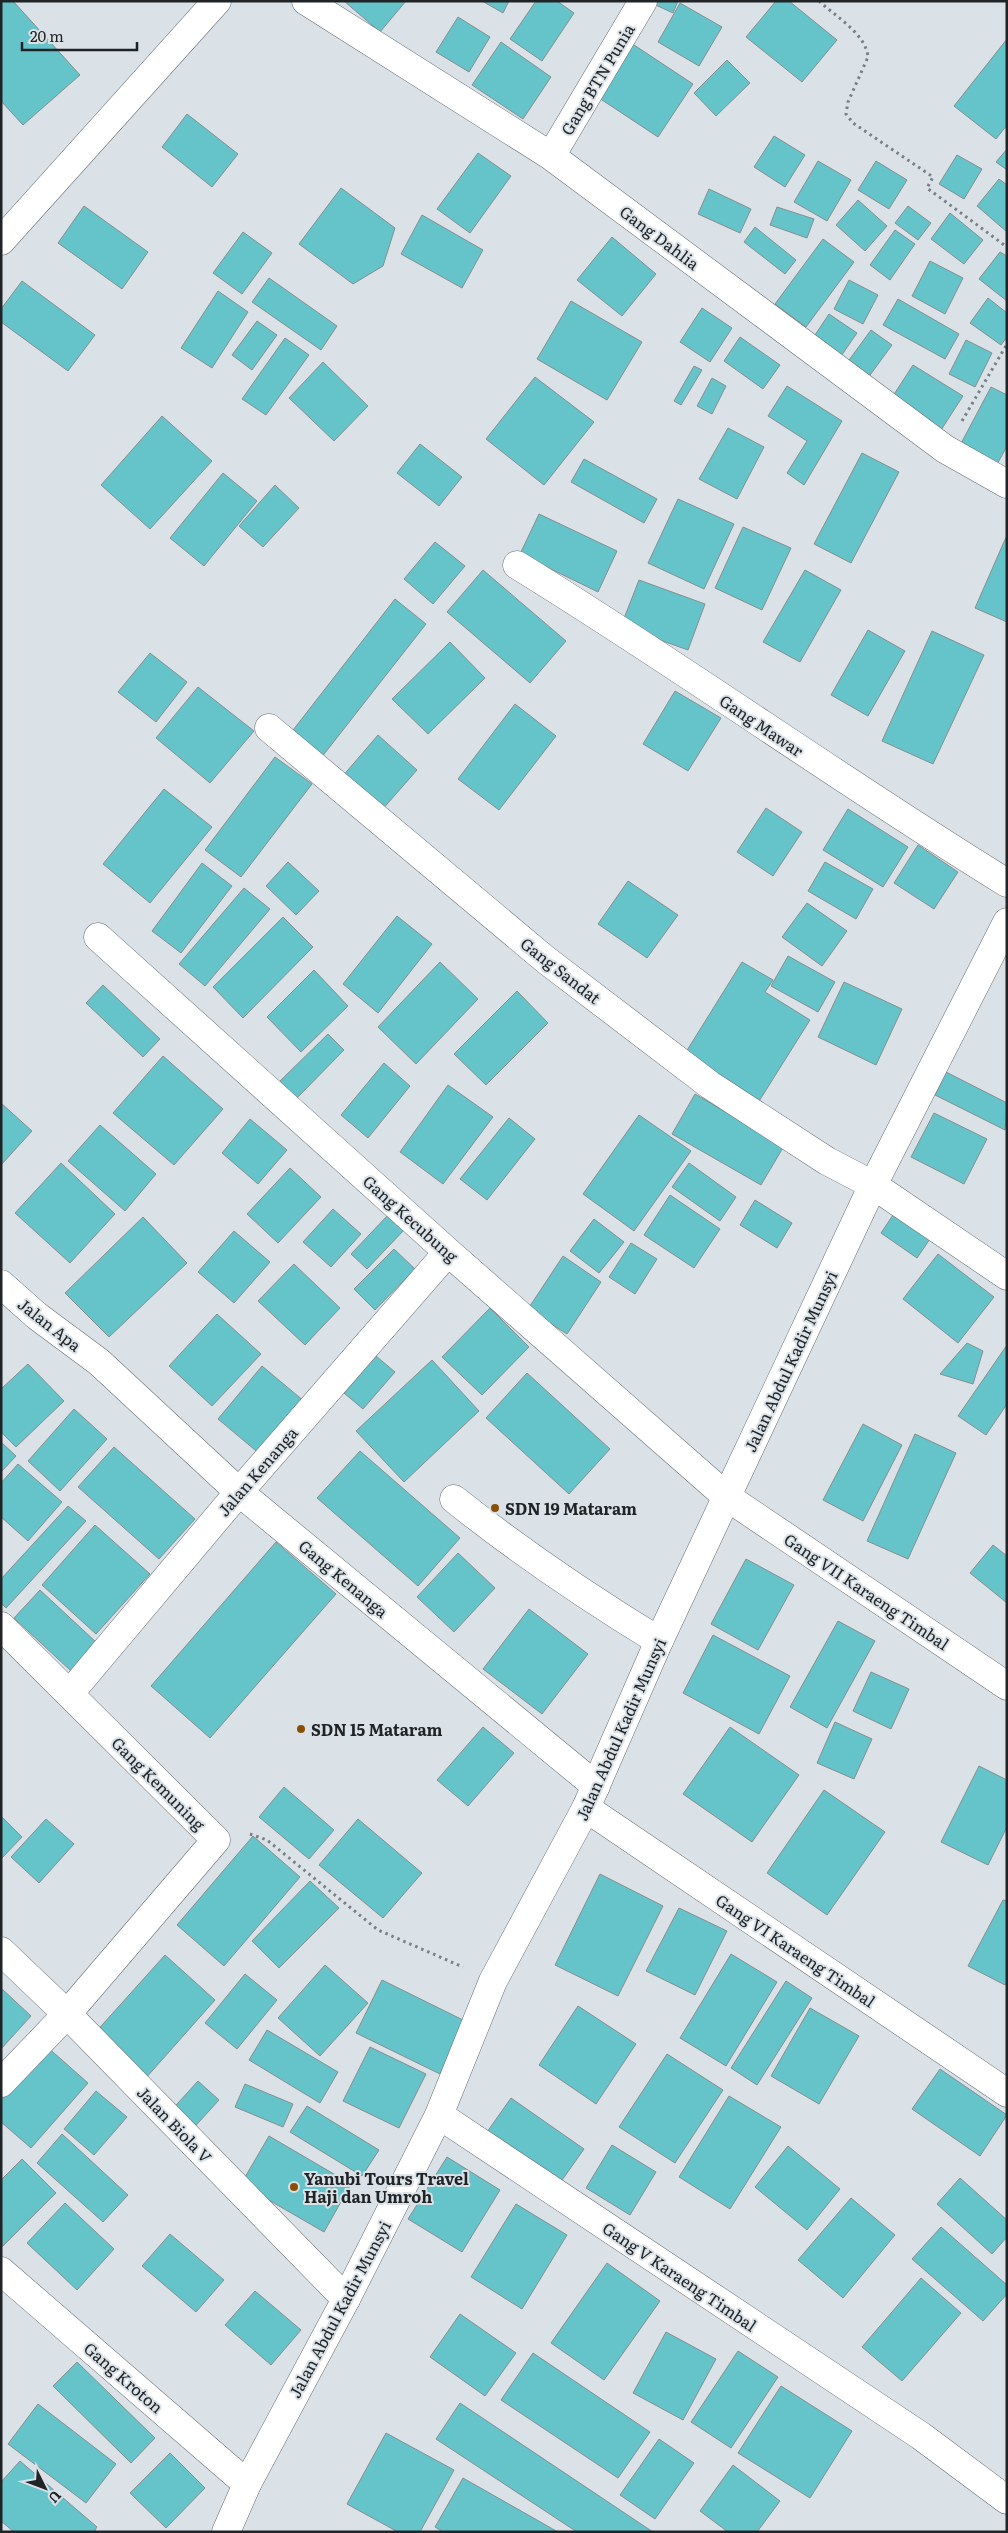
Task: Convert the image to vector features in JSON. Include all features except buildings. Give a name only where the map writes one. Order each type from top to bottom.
[{"type":"street","points":[[1,241],[217,1]]},
{"type":"street","name":"Gang Dahlia","points":[[306,1],[551,156],[945,449],[1007,484]]},
{"type":"street","name":"Gang BTN Punia","points":[[551,156],[643,1]]},
{"type":"street","name":"Gang Mawar","points":[[518,565],[590,610],[786,741],[1007,883]]},
{"type":"street","name":"Gang Sandat","points":[[269,728],[546,960],[710,1086],[827,1161],[873,1185],[1007,1276]]},
{"type":"street","name":"Jalan Abdul Kadir Munsyi","points":[[226,2532],[247,2484],[346,2299],[439,2115],[493,1981],[591,1797],[659,1641],[873,1185],[1007,922]]},
{"type":"street","name":"Gang Kecubung","points":[[98,937],[448,1252],[727,1497]]},
{"type":"street","name":"Jalan Kenanga","points":[[70,1693],[239,1492],[448,1252]]},
{"type":"street","name":"Jalan Apa","points":[[1,1284],[37,1316],[100,1362]]},
{"type":"street","name":"Gang Kenanga","points":[[100,1362],[239,1492],[591,1797]]},
{"type":"street","name":"Gang VII Karaeng Timbal","points":[[727,1497],[1007,1686]]},
{"type":"street","points":[[454,1499],[512,1545],[582,1594],[659,1641]]},
{"type":"street","name":"Gang Kemuning","points":[[1,1626],[216,1840]]},
{"type":"street","name":"Gang VI Karaeng Timbal","points":[[591,1797],[1007,2093]]},
{"type":"street","points":[[1,2083],[67,2014],[216,1840]]},
{"type":"street","name":"Jalan Biola V","points":[[1,1951],[67,2014],[346,2299]]},
{"type":"street","name":"Gang V Karaeng Timbal","points":[[439,2115],[921,2436],[1007,2500]]},
{"type":"street","name":"Gang Kroton","points":[[1,2271],[247,2484]]},
{"type":"path","points":[[819,1],[863,41],[867,51],[868,57],[848,102],[846,114],[853,123],[934,177],[927,188],[1007,247]]},
{"type":"path","points":[[945,449],[1007,344]]},
{"type":"path","name":"Gang Kemuning","points":[[216,1840],[246,1834],[256,1835],[267,1840],[378,1930],[493,1981]]},
{"type":"place","name":"SDN 19 Mataram","points":[[495,1508]]},
{"type":"place","name":"SDN 15 Mataram","points":[[301,1729]]},
{"type":"place","name":"Yanubi Tours Travel Haji dan Umroh","points":[[294,2187]]}]
